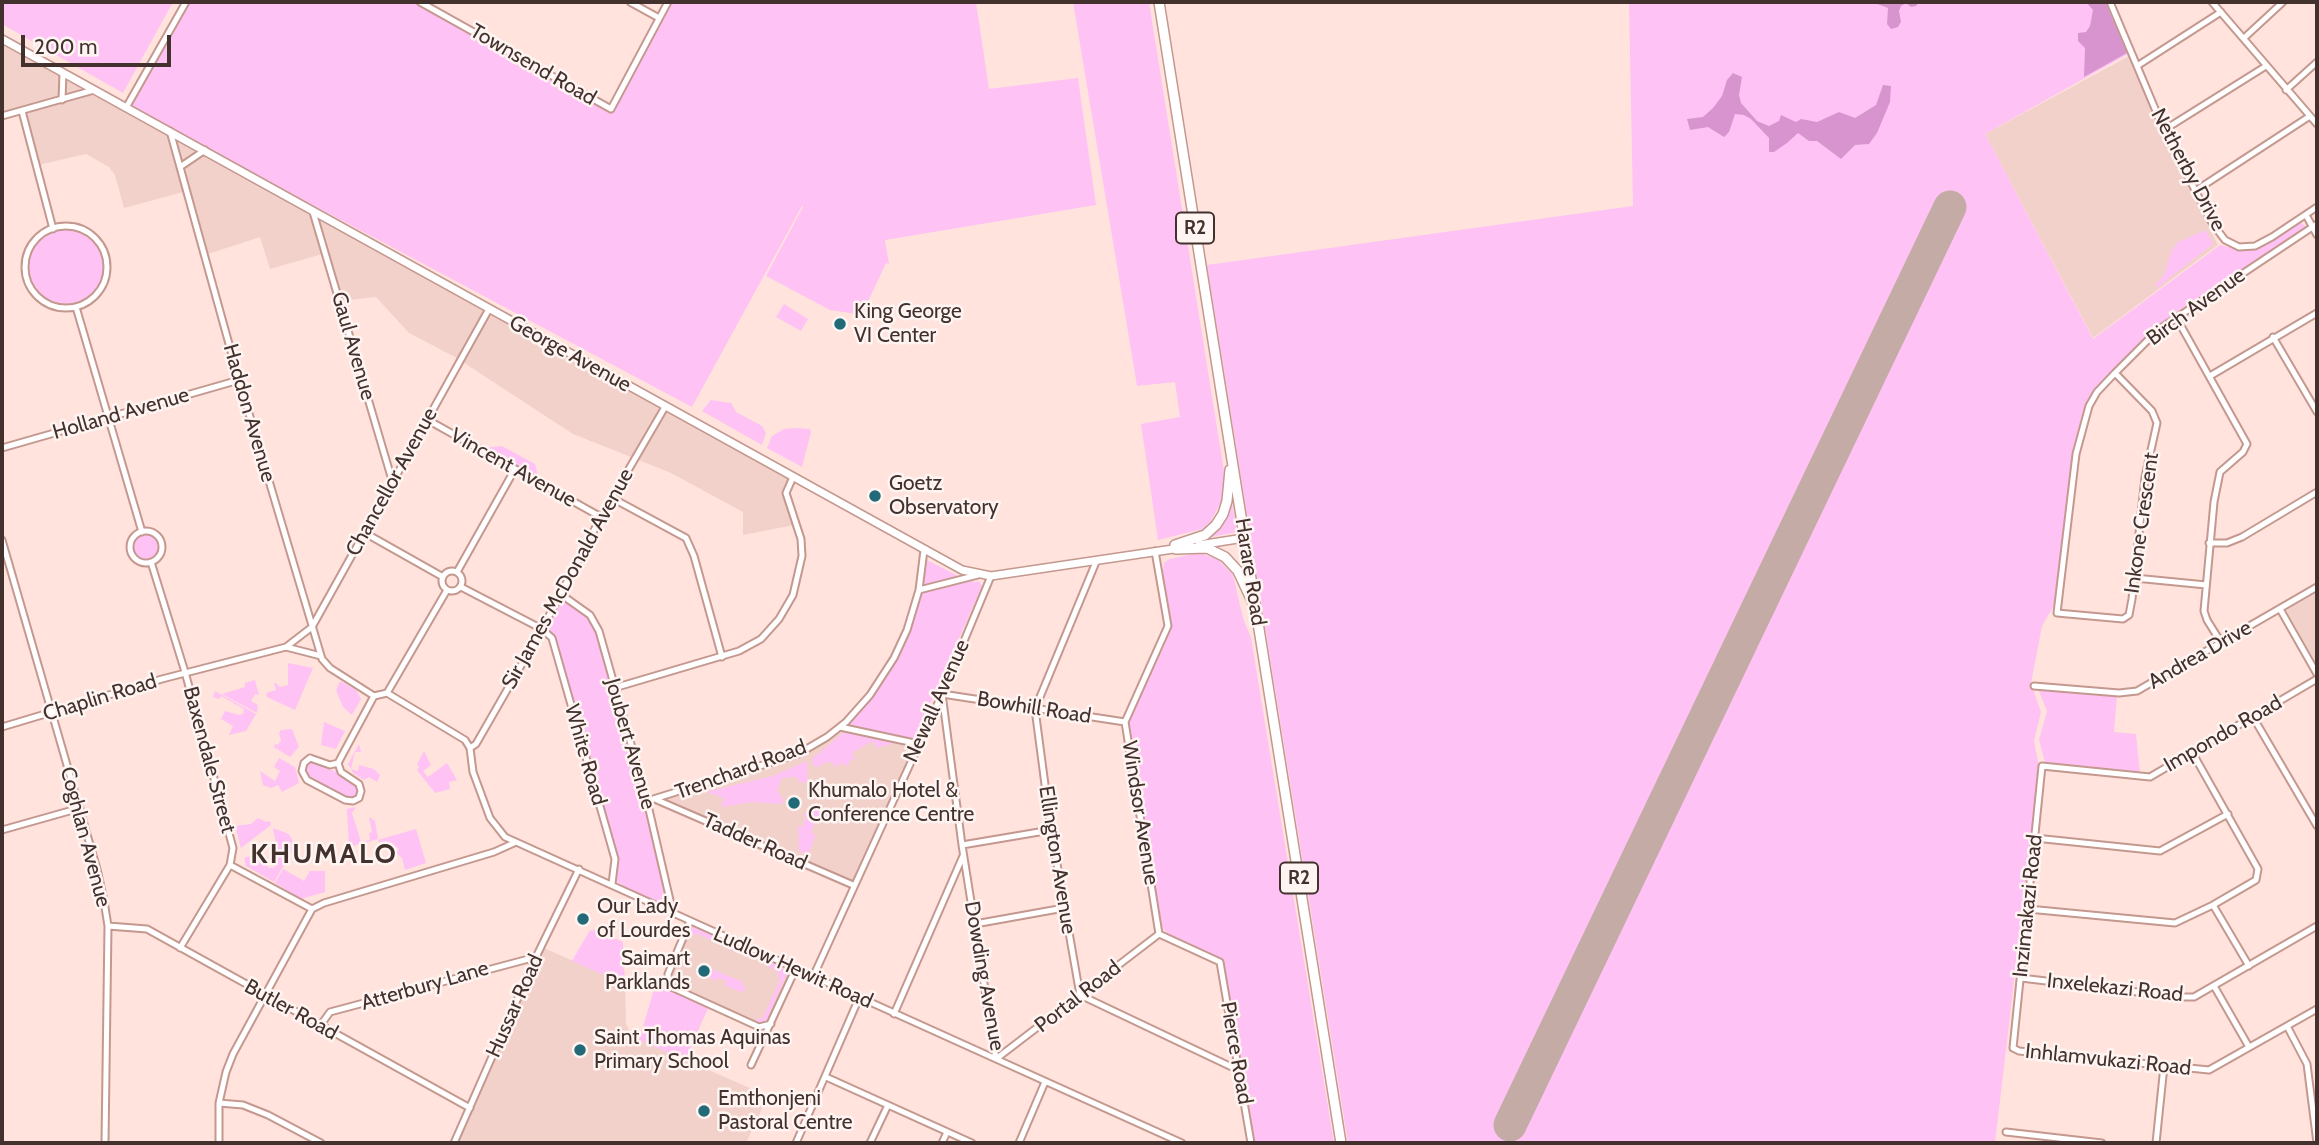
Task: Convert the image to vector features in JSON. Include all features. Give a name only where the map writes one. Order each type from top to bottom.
[{"type":"highway","name":"Harare Road","points":[[1159,2],[1341,1143]]},
{"type":"highway","points":[[1175,547],[1205,535],[1223,514],[1231,455]]},
{"type":"highway","points":[[1175,547],[1207,548],[1225,557],[1238,571],[1257,612]]},
{"type":"main road","name":"George Avenue","points":[[2,39],[948,564],[978,575],[991,576],[1096,562],[1244,535]]},
{"type":"street","points":[[127,106],[186,2]]},
{"type":"street","points":[[630,2],[659,18],[668,2]]},
{"type":"street","name":"Netherby Drive","points":[[2110,2],[2164,130],[2220,234],[2239,247],[2250,247],[2317,207]]},
{"type":"street","points":[[2212,2],[2317,124]]},
{"type":"street","points":[[2244,38],[2283,2]]},
{"type":"street","name":"Townsend Road","points":[[425,3],[608,108],[613,106],[659,18]]},
{"type":"street","points":[[2137,66],[2221,12]]},
{"type":"street","points":[[2286,90],[2317,62]]},
{"type":"street","points":[[2164,130],[2266,66]]},
{"type":"street","points":[[62,100],[63,73]]},
{"type":"street","points":[[2,117],[94,90]]},
{"type":"street","points":[[22,111],[53,229]]},
{"type":"street","points":[[2196,191],[2310,116]]},
{"type":"street","name":"Haddon Avenue","points":[[170,131],[239,380],[321,657]]},
{"type":"street","points":[[180,167],[205,150]]},
{"type":"street","name":"Gaul Avenue","points":[[313,212],[392,480]]},
{"type":"street","points":[[2306,215],[2315,226],[2317,235]]},
{"type":"street","points":[[75,226],[89,232],[100,242],[106,256],[108,271],[104,285],[95,297],[76,307],[58,308],[42,300],[27,279],[27,252],[38,237],[53,229],[75,226]]},
{"type":"street","name":"Birch Avenue","points":[[2057,612],[2079,435],[2092,399],[2148,340],[2176,317],[2315,226]]},
{"type":"street","name":"Baxendale Street","points":[[76,307],[142,532]]},
{"type":"street","name":"Chancellor Avenue","points":[[286,647],[312,627],[489,309]]},
{"type":"street","points":[[2210,376],[2317,313]]},
{"type":"street","points":[[2176,317],[2247,444],[2244,453],[2224,467],[2217,480],[2209,543],[2205,615],[2222,644]]},
{"type":"street","points":[[2273,337],[2316,408]]},
{"type":"street","name":"Inkone Crescent","points":[[2057,612],[2126,619],[2129,615],[2145,477],[2157,420],[2152,411],[2115,373]]},
{"type":"street","name":"Holland Avenue","points":[[2,448],[239,380]]},
{"type":"street","name":"Sir James McDonald Avenue","points":[[470,748],[476,744],[542,629],[601,517],[665,407]]},
{"type":"street","name":"Vincent Avenue","points":[[426,419],[601,517]]},
{"type":"street","points":[[457,572],[515,469]]},
{"type":"street","points":[[614,688],[722,657],[752,644],[769,632],[786,610],[793,595],[802,556],[801,539],[786,493],[793,477]]},
{"type":"street","points":[[2209,543],[2227,543],[2242,537],[2317,492]]},
{"type":"street","points":[[612,498],[687,538],[722,657]]},
{"type":"street","name":"Baxendale Street","points":[[142,532],[154,533],[162,542],[160,555],[151,562],[139,561],[131,552],[132,540],[142,532]]},
{"type":"street","points":[[365,533],[443,577]]},
{"type":"street","name":"Coghlan Avenue","points":[[2,540],[97,869],[108,926],[105,1143]]},
{"type":"street","name":"Trenchard Road","points":[[647,801],[798,754],[839,727],[870,695],[894,658],[914,611],[924,550]]},
{"type":"street","name":"Windsor Avenue","points":[[1158,550],[1168,626],[1125,722],[1159,934]]},
{"type":"street","name":"Baxendale Street","points":[[151,562],[185,672],[231,839],[233,857],[180,948]]},
{"type":"street","points":[[1035,709],[1096,562]]},
{"type":"street","points":[[447,590],[442,582],[449,571],[457,572],[462,578],[461,586]]},
{"type":"street","points":[[919,590],[978,575]]},
{"type":"street","name":"Newall Avenue","points":[[813,977],[942,694],[991,576]]},
{"type":"street","points":[[2135,578],[2206,585]]},
{"type":"street","points":[[447,590],[452,591],[461,586]]},
{"type":"street","points":[[461,586],[542,629]]},
{"type":"street","name":"Andrea Drive","points":[[2034,686],[2132,693],[2222,644],[2317,587]]},
{"type":"street","points":[[387,693],[447,590]]},
{"type":"street","name":"Joubert Avenue","points":[[559,593],[594,619],[599,631],[647,801],[673,913]]},
{"type":"street","points":[[2280,609],[2317,676]]},
{"type":"street","name":"White Road","points":[[542,629],[552,638],[615,859],[612,884]]},
{"type":"street","name":"Chaplin Road","points":[[2,727],[185,672],[286,647],[321,657]]},
{"type":"street","points":[[219,1143],[219,1103],[226,1072],[236,1047],[312,909],[324,903],[494,852],[514,842],[499,832],[490,818],[473,772],[470,748],[465,740],[387,693],[374,696],[330,668],[321,657]]},
{"type":"street","name":"Impondo Road","points":[[2042,766],[2148,778],[2317,676]]},
{"type":"street","name":"Bowhill Road","points":[[942,694],[1125,722]]},
{"type":"street","name":"Dowding Avenue","points":[[942,694],[963,856],[996,1059],[1182,1143]]},
{"type":"street","points":[[338,762],[341,772],[359,784],[361,791],[356,801],[345,800],[310,782],[304,775],[304,763],[308,759],[330,765],[338,762],[374,696]]},
{"type":"street","name":"Ellington Avenue","points":[[1035,709],[1051,830],[1080,995]]},
{"type":"street","points":[[2253,717],[2317,826]]},
{"type":"street","points":[[839,727],[919,744]]},
{"type":"street","points":[[2028,909],[2175,923],[2256,880],[2259,872],[2192,752]]},
{"type":"street","name":"Inzimakazi Road","points":[[2013,1046],[2042,766]]},
{"type":"street","name":"Tadder Road","points":[[657,800],[853,885]]},
{"type":"street","points":[[2,830],[79,808]]},
{"type":"street","points":[[2035,838],[2160,851],[2228,814]]},
{"type":"street","points":[[962,845],[1051,830]]},
{"type":"street","name":"Ludlow Hewit Road","points":[[514,842],[996,1059]]},
{"type":"street","points":[[894,1014],[963,856]]},
{"type":"street","points":[[230,865],[312,909]]},
{"type":"street","name":"Hussar Road","points":[[454,1143],[536,957],[579,869]]},
{"type":"street","points":[[2213,905],[2249,966]]},
{"type":"street","points":[[975,924],[1064,908]]},
{"type":"street","points":[[690,921],[668,974],[669,986],[759,1027],[771,1024]]},
{"type":"street","name":"Butler Road","points":[[108,926],[147,929],[470,1108]]},
{"type":"street","name":"Inxelekazi Road","points":[[2021,978],[2184,997],[2199,995],[2317,926]]},
{"type":"street","name":"Pierce Road","points":[[1159,934],[1220,962],[1251,1143]]},
{"type":"street","name":"Portal Road","points":[[996,1059],[1159,934]]},
{"type":"street","name":"Atterbury Lane","points":[[320,1026],[330,1012],[536,957]]},
{"type":"street","points":[[751,1065],[795,970]]},
{"type":"street","points":[[2214,986],[2249,1047]]},
{"type":"street","points":[[1080,995],[1238,1070]]},
{"type":"street","points":[[796,1143],[859,998]]},
{"type":"street","name":"Inhlamvukazi Road","points":[[2013,1046],[2018,1051],[2210,1069],[2317,1009]]},
{"type":"street","points":[[2287,1026],[2306,1060],[2317,1143]]},
{"type":"street","points":[[2156,1143],[2164,1066]]},
{"type":"street","points":[[826,1077],[972,1143]]},
{"type":"street","points":[[1018,1143],[1045,1082]]},
{"type":"street","points":[[219,1103],[243,1105],[321,1143]]},
{"type":"street","points":[[870,1143],[888,1105]]},
{"type":"street","points":[[942,1143],[947,1132]]},
{"type":"street","points":[[2006,1132],[2102,1143]]},
{"type":"shaded area","points":[[2,2],[173,2],[123,93],[2,24]]},
{"type":"shaded area","points":[[185,2],[418,2],[611,111],[671,2],[976,2],[989,89],[1078,78],[1096,205],[885,240],[889,264],[886,263],[863,312],[857,314],[830,310],[766,276],[802,206],[692,407],[127,106]]},
{"type":"shaded area","points":[[1073,2],[1149,2],[1225,478],[1222,500],[1211,521],[1202,529],[1158,540],[1141,424],[1180,417],[1175,382],[1137,386]]},
{"type":"shaded area","points":[[1629,2],[2106,2],[2128,54],[1985,134],[2093,339],[2220,245],[2245,251],[2258,249],[2295,225],[2301,223],[2307,227],[2178,311],[2150,333],[2094,392],[2083,411],[2074,446],[2056,602],[2042,626],[2031,683],[2041,712],[2034,741],[2039,767],[1995,1143],[1348,1143],[1207,265],[1633,206]]},
{"type":"shaded area","points":[[1872,2],[1919,2],[1916,6],[1911,7],[1906,3],[1901,6],[1901,22],[1898,27],[1891,29],[1887,24],[1888,8]]},
{"type":"shaded area","points":[[2086,2],[2105,2],[2127,53],[2084,77],[2085,48],[2078,41],[2078,33],[2086,32],[2090,26],[2093,10]]},
{"type":"shaded area","points":[[2,43],[789,478],[783,493],[794,525],[743,535],[743,512],[671,473],[573,434],[455,357],[409,333],[376,297],[340,301],[326,253],[270,269],[260,237],[205,255],[187,191],[124,208],[115,175],[109,167],[86,154],[38,165],[23,110],[2,116]]},
{"type":"shaded area","points":[[2129,56],[2162,132],[2218,245],[2093,338],[1985,134]]},
{"type":"shaded area","points":[[1733,73],[1742,77],[1739,95],[1741,103],[1757,121],[1769,126],[1779,121],[1781,115],[1796,122],[1801,119],[1817,122],[1839,112],[1855,118],[1876,105],[1883,85],[1891,86],[1890,102],[1877,133],[1869,144],[1855,145],[1841,159],[1817,141],[1809,141],[1798,133],[1774,152],[1769,152],[1769,138],[1744,115],[1735,114],[1729,132],[1724,137],[1708,127],[1690,130],[1687,119],[1703,117],[1713,108]]},
{"type":"shaded area","points":[[66,228],[81,231],[93,239],[101,251],[104,266],[101,281],[93,293],[81,301],[66,304],[51,301],[39,293],[31,281],[28,266],[31,251],[39,239],[51,231]]},
{"type":"shaded area","points":[[2206,230],[2213,244],[2157,288],[2155,285],[2164,275],[2172,250],[2178,242]]},
{"type":"shaded area","points":[[784,304],[808,319],[801,331],[776,317]]},
{"type":"shaded area","points":[[711,400],[731,403],[736,412],[762,426],[766,433],[762,445],[702,411]]},
{"type":"shaded area","points":[[784,429],[810,429],[811,432],[802,467],[767,448],[772,436]]},
{"type":"shaded area","points":[[502,446],[535,464],[539,480],[484,448]]},
{"type":"shaded area","points":[[1230,491],[1237,532],[1206,538]]},
{"type":"shaded area","points":[[146,531],[157,536],[162,547],[157,558],[146,563],[135,558],[130,547],[135,536]]},
{"type":"shaded area","points":[[1199,553],[1218,559],[1233,575],[1243,618],[1251,638],[1334,1143],[1254,1143],[1222,962],[1172,937],[1163,929],[1153,886],[1129,722],[1166,642],[1169,629],[1162,577],[1164,563],[1169,559]]},
{"type":"shaded area","points":[[925,559],[958,576],[974,582],[979,581],[982,586],[914,741],[842,726],[870,696],[908,630]]},
{"type":"shaded area","points":[[2317,592],[2317,665],[2286,610]]},
{"type":"shaded area","points":[[560,596],[589,615],[598,631],[671,911],[627,889],[614,879],[617,860],[553,638],[544,628]]},
{"type":"shaded area","points":[[288,663],[313,668],[295,710],[267,697],[266,693],[276,690],[274,683],[280,687],[288,685]]},
{"type":"shaded area","points":[[255,680],[259,695],[255,694],[251,701],[258,705],[257,713],[222,694],[245,687],[245,683]]},
{"type":"shaded area","points":[[340,681],[356,690],[361,699],[352,715],[343,707],[336,690]]},
{"type":"shaded area","points":[[2038,689],[2117,695],[2114,732],[2136,734],[2140,773],[2045,762],[2039,740],[2047,711]]},
{"type":"shaded area","points":[[215,691],[256,714],[246,731],[229,735],[233,726],[221,719],[225,711],[239,715],[243,714],[244,709],[221,696],[219,699],[213,697]]},
{"type":"shaded area","points":[[324,722],[345,731],[336,749],[321,745]]},
{"type":"shaded area","points":[[839,728],[918,744],[853,884],[661,800],[798,755]]},
{"type":"shaded area","points":[[292,729],[299,747],[290,757],[274,747],[281,740],[281,730]]},
{"type":"shaded area","points":[[844,732],[898,742],[877,748],[873,741],[852,753],[856,760],[851,759],[848,766],[839,763],[837,768],[831,762],[823,763],[820,767],[813,766],[812,759]]},
{"type":"shaded area","points":[[359,744],[361,752],[355,752],[351,769],[358,771],[359,765],[374,769],[380,775],[377,782],[369,777],[364,780],[353,773],[348,764]]},
{"type":"shaded area","points":[[424,751],[431,765],[423,771],[428,777],[447,763],[457,780],[449,782],[450,789],[435,793],[417,770]]},
{"type":"shaded area","points":[[279,758],[295,767],[299,783],[282,792],[278,785],[271,788],[263,785],[260,771],[275,781],[280,771],[274,767]]},
{"type":"shaded area","points":[[807,761],[808,781],[801,783],[796,777],[782,778],[777,791],[783,799],[782,804],[752,802],[721,807],[724,798],[706,792],[773,776]]},
{"type":"shaded area","points":[[308,762],[339,773],[355,784],[355,797],[344,798],[308,779],[305,772]]},
{"type":"shaded area","points":[[356,807],[352,813],[361,842],[370,840],[369,833],[372,832],[369,817],[375,821],[378,839],[349,847],[347,809]]},
{"type":"shaded area","points":[[811,808],[829,815],[828,818],[818,815],[811,833],[816,835],[808,855],[799,851],[798,826],[802,827],[806,817],[803,815]]},
{"type":"shaded area","points":[[258,818],[270,821],[271,825],[241,848],[235,826],[251,824]]},
{"type":"shaded area","points":[[273,828],[289,834],[295,846],[274,882],[246,866],[244,858],[256,854],[257,859],[268,857],[268,868],[274,868],[278,855]]},
{"type":"shaded area","points":[[416,829],[426,863],[405,870],[402,858],[396,853],[399,849],[392,844],[380,847],[378,840]]},
{"type":"shaded area","points":[[283,869],[304,881],[310,871],[325,871],[325,892],[301,899],[275,883]]},
{"type":"shaded area","points":[[691,923],[794,971],[770,1023],[762,1026],[670,985],[669,977]]},
{"type":"shaded area","points":[[692,925],[756,954],[753,960],[698,934],[687,937]]},
{"type":"shaded area","points":[[594,929],[623,942],[625,984],[572,961],[590,930]]},
{"type":"shaded area","name":"Saint Thomas Aquinas Primary School","points":[[544,948],[625,984],[626,1024],[633,1037],[768,1096],[746,1143],[457,1143]]},
{"type":"shaded area","points":[[765,959],[788,971],[766,1021],[760,1024],[755,1022],[758,1018],[762,1019],[780,980],[777,971],[763,964]]},
{"type":"shaded area","points":[[712,969],[743,982],[742,985],[746,987],[743,993],[724,985],[726,981],[708,977]]},
{"type":"shaded area","points":[[656,983],[709,1006],[685,1060],[639,1040]]},
{"type":"runway","points":[[1510,1125],[1950,207]]},
{"type":"place","name":"King George VI Center","points":[[840,324]]},
{"type":"place","name":"Goetz Observatory","points":[[875,496]]},
{"type":"place","name":"Khumalo Hotel & Conference Centre","points":[[794,803]]},
{"type":"place","name":"Our Lady of Lourdes","points":[[583,919]]},
{"type":"place","name":"Saimart Parklands","points":[[704,971]]},
{"type":"place","name":"Saint Thomas Aquinas Primary School","points":[[580,1050]]},
{"type":"place","name":"Emthonjeni Pastoral Centre","points":[[704,1111]]},
{"type":"district","name":"KHUMALO","points":[[324,855]]}]
